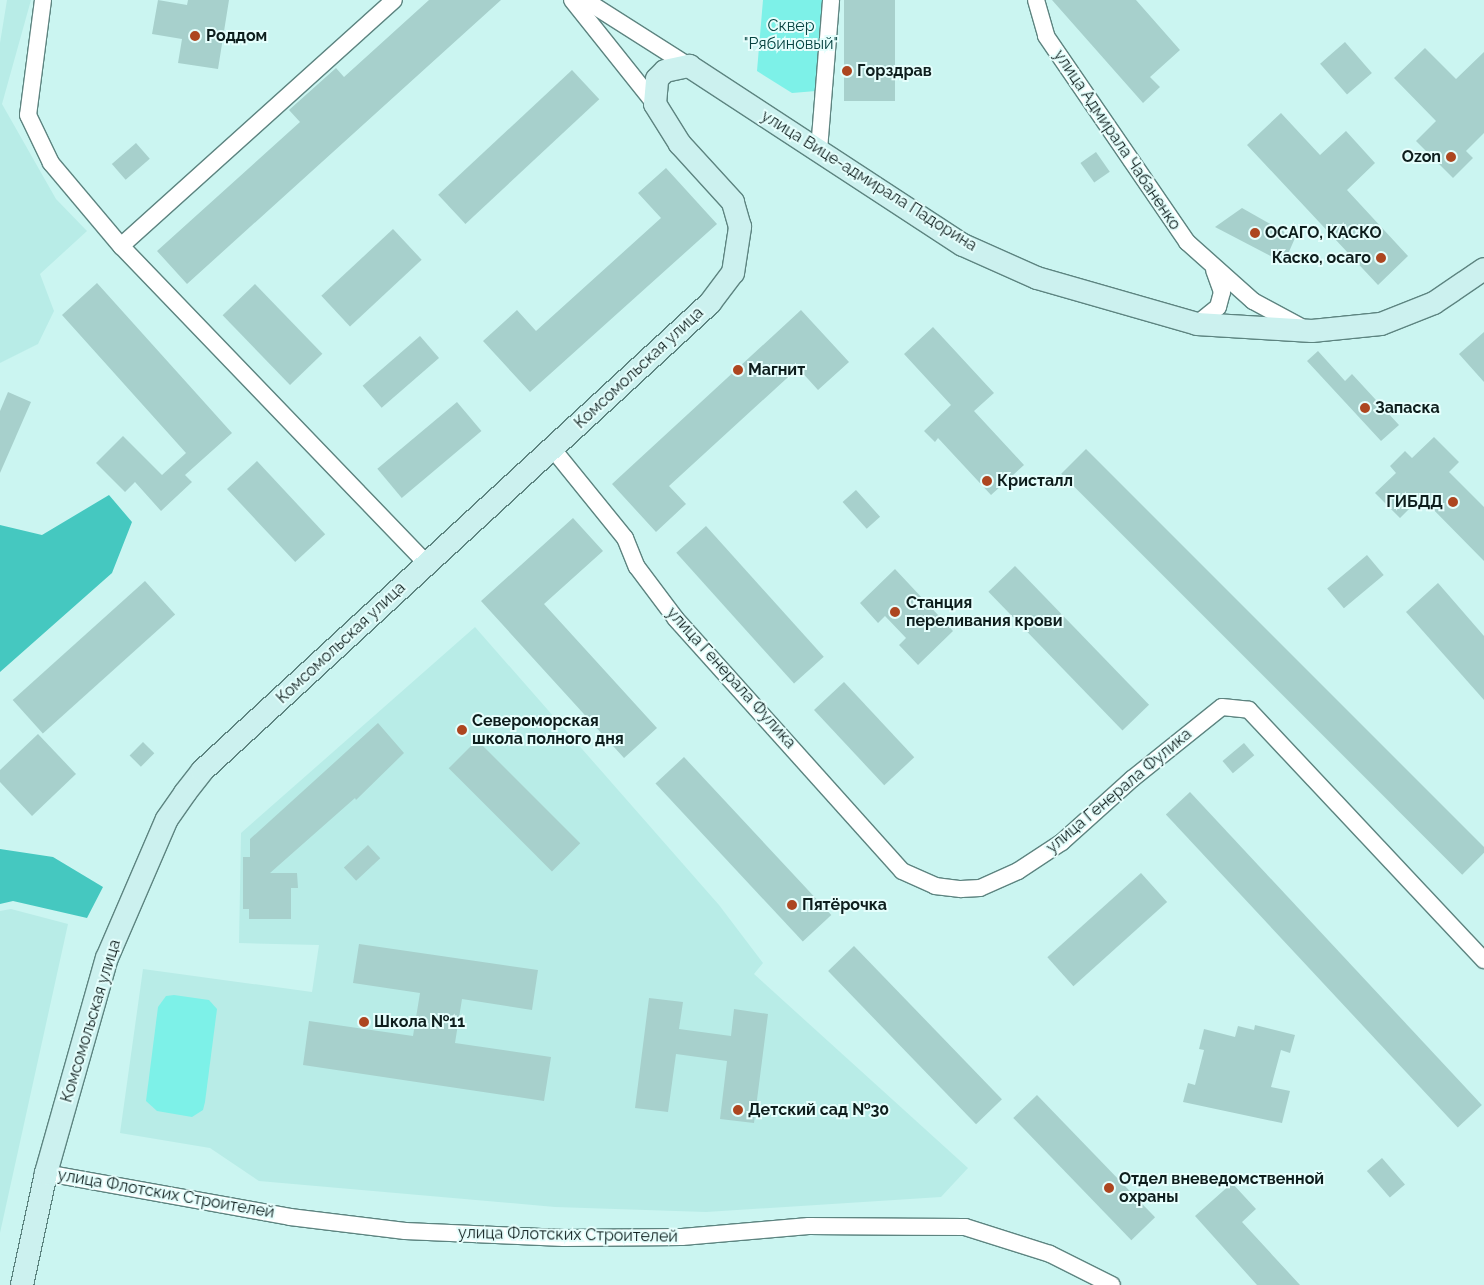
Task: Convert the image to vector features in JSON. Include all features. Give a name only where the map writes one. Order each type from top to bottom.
[{"type":"street","points":[[43,0],[28,115],[52,163],[121,246],[426,563]]},
{"type":"street","points":[[121,246],[394,0]]},
{"type":"street","name":"Комсомольская улица","points":[[22,1285],[46,1172],[107,958],[168,819],[202,771],[710,303],[733,273],[740,227],[733,202],[680,144],[655,104],[572,0]]},
{"type":"street","points":[[585,0],[689,66]]},
{"type":"street","points":[[819,150],[831,0]]},
{"type":"street","name":"улица Адмирала Чабаненко","points":[[1036,0],[1046,36],[1161,207],[1187,242],[1214,270],[1252,301],[1288,322],[1312,331]]},
{"type":"street","points":[[655,104],[657,79],[664,71],[689,66]]},
{"type":"street","name":"улица Вице-адмирала Падорина","points":[[689,66],[963,245],[1037,278],[1197,324],[1312,331],[1380,324],[1434,303],[1484,269]]},
{"type":"street","name":"улица Адмирала Чабаненко","points":[[1197,324],[1218,307],[1222,292],[1214,270]]},
{"type":"street","name":"улица Генерала Фулика","points":[[552,448],[626,538],[637,567],[676,620],[902,871],[935,886],[961,889],[980,888],[1018,871],[1062,842],[1132,779],[1222,707],[1249,710],[1484,960]]},
{"type":"street","name":"улица Флотских Строителей","points":[[46,1172],[290,1217],[405,1231],[564,1238],[682,1237],[809,1226],[965,1228],[1050,1254],[1112,1285]]},
{"type":"shaded area","points":[[7,0],[31,0],[2,104],[56,199],[87,231],[40,274],[54,311],[38,344],[0,363],[0,43]]},
{"type":"shaded area","points":[[109,495],[132,522],[112,573],[0,672],[0,525],[42,535]]},
{"type":"shaded area","points":[[475,627],[719,905],[763,963],[754,974],[968,1168],[941,1197],[706,1212],[555,1207],[259,1181],[210,1148],[120,1133],[143,969],[312,992],[319,945],[239,943],[241,833]]},
{"type":"shaded area","points":[[0,849],[53,857],[103,887],[87,918],[13,901],[0,904]]},
{"type":"shaded area","points":[[11,909],[68,924],[0,1233],[0,911]]},
{"type":"green space","name":"Сквер \"Рябиновый\"","points":[[763,0],[825,0],[816,91],[792,93],[757,71]]},
{"type":"green space","points":[[174,995],[209,1000],[217,1009],[205,1102],[203,1110],[192,1117],[157,1111],[146,1101],[158,1007],[166,996]]},
{"type":"building","name":"Роддом","points":[[158,0],[187,5],[188,0],[229,0],[218,69],[178,63],[182,39],[152,34]]},
{"type":"building","points":[[429,0],[501,0],[187,284],[157,251],[300,122],[289,110],[336,68],[344,77]]},
{"type":"building","points":[[844,0],[895,0],[895,101],[844,101]]},
{"type":"building","points":[[1052,0],[1136,0],[1180,50],[1150,77],[1160,87],[1143,103]]},
{"type":"building","points":[[1345,42],[1372,73],[1347,95],[1320,64]]},
{"type":"building","points":[[1425,48],[1456,79],[1484,52],[1484,133],[1466,151],[1473,158],[1453,178],[1416,141],[1436,121],[1394,78]]},
{"type":"building","points":[[572,70],[599,99],[465,224],[438,195]]},
{"type":"building","points":[[1281,113],[1320,155],[1346,131],[1375,163],[1347,190],[1408,256],[1378,285],[1247,145]]},
{"type":"building","points":[[136,143],[150,159],[126,180],[112,164]]},
{"type":"building","points":[[1096,152],[1110,172],[1094,183],[1080,163]]},
{"type":"building","points":[[666,168],[717,224],[530,392],[483,341],[517,310],[536,331],[661,218],[638,193]]},
{"type":"building","name":"ОСАГО, КАСКО","points":[[1242,208],[1295,238],[1284,263],[1215,227]]},
{"type":"building","points":[[393,229],[422,260],[350,327],[321,296]]},
{"type":"building","points":[[97,283],[232,433],[185,475],[192,482],[161,511],[135,482],[125,492],[96,463],[123,436],[162,475],[186,453],[62,315]]},
{"type":"building","points":[[255,284],[322,354],[290,385],[223,315]]},
{"type":"building","points":[[801,310],[849,362],[818,390],[798,368],[669,486],[686,504],[656,532],[612,484]]},
{"type":"building","points":[[933,327],[994,393],[974,411],[1024,465],[991,495],[938,438],[935,442],[924,431],[951,405],[904,354]]},
{"type":"building","points":[[1484,332],[1484,382],[1459,354]]},
{"type":"building","points":[[420,336],[439,358],[382,408],[363,386]]},
{"type":"building","points":[[1318,351],[1345,381],[1352,374],[1399,425],[1381,441],[1307,361]]},
{"type":"building","points":[[8,392],[31,402],[0,473],[0,411]]},
{"type":"building","points":[[457,402],[481,431],[402,498],[377,469]]},
{"type":"building","name":"ГИБДД","points":[[1434,437],[1459,462],[1449,472],[1484,507],[1484,561],[1421,497],[1400,518],[1375,493],[1396,473],[1390,466],[1405,451],[1412,458]]},
{"type":"building","points":[[1086,449],[1484,847],[1484,853],[1462,875],[1061,474]]},
{"type":"building","points":[[257,461],[325,534],[295,562],[227,489]]},
{"type":"building","points":[[856,490],[880,517],[867,529],[843,502]]},
{"type":"building","points":[[573,518],[603,551],[544,604],[657,728],[624,758],[481,601]]},
{"type":"building","points":[[706,526],[824,657],[794,684],[676,553]]},
{"type":"building","points":[[1367,555],[1384,575],[1344,608],[1327,588]]},
{"type":"building","points":[[1015,566],[1149,705],[1122,731],[988,592]]},
{"type":"building","points":[[895,569],[953,631],[918,665],[899,645],[906,638],[885,616],[878,623],[860,603]]},
{"type":"building","points":[[145,581],[175,614],[43,734],[13,700]]},
{"type":"building","points":[[1438,583],[1484,636],[1484,700],[1406,612]]},
{"type":"building","points":[[844,682],[914,757],[884,785],[814,710]]},
{"type":"building","points":[[378,723],[404,753],[356,800],[355,798],[270,873],[297,873],[298,888],[291,888],[291,919],[249,919],[249,909],[243,909],[243,857],[250,857],[250,839]]},
{"type":"building","points":[[38,734],[76,774],[32,816],[0,782],[0,770]]},
{"type":"building","points":[[477,740],[580,843],[552,872],[449,768]]},
{"type":"building","points":[[143,742],[154,753],[141,767],[130,755]]},
{"type":"building","points":[[1244,743],[1254,755],[1233,773],[1223,761]]},
{"type":"building","points":[[684,757],[831,915],[803,942],[655,784]]},
{"type":"building","points":[[1190,792],[1482,1105],[1458,1128],[1166,815]]},
{"type":"building","points":[[368,845],[380,858],[356,881],[344,868]]},
{"type":"building","points":[[1141,873],[1167,902],[1073,986],[1047,957]]},
{"type":"building","points":[[359,944],[538,970],[532,1010],[462,999],[455,1043],[551,1057],[544,1101],[303,1065],[309,1021],[413,1036],[420,993],[353,983]]},
{"type":"building","points":[[854,946],[1002,1099],[976,1124],[828,971]]},
{"type":"building","points":[[649,998],[683,1002],[679,1029],[731,1036],[734,1009],[768,1014],[754,1123],[720,1119],[727,1061],[676,1054],[668,1112],[635,1108]]},
{"type":"building","points":[[1255,1025],[1295,1035],[1290,1053],[1281,1050],[1271,1087],[1290,1091],[1282,1123],[1183,1102],[1188,1083],[1195,1085],[1204,1050],[1199,1049],[1204,1029],[1235,1037],[1238,1026],[1254,1030]]},
{"type":"building","points":[[1037,1095],[1155,1217],[1131,1240],[1013,1118]]},
{"type":"building","points":[[1382,1158],[1405,1184],[1390,1198],[1367,1171]]},
{"type":"building","points":[[1232,1183],[1256,1209],[1242,1222],[1300,1285],[1257,1285],[1195,1216]]},
{"type":"place","name":"Роддом","points":[[195,36]]},
{"type":"place","name":"Горздрав","points":[[847,71]]},
{"type":"place","name":"Ozon","points":[[1451,157]]},
{"type":"place","name":"ОСАГО, КАСКО","points":[[1255,233]]},
{"type":"place","name":"Каско, осаго","points":[[1381,258]]},
{"type":"place","name":"Магнит","points":[[738,370]]},
{"type":"place","name":"Запаска","points":[[1365,408]]},
{"type":"place","name":"Кристалл","points":[[987,481]]},
{"type":"place","name":"ГИБДД","points":[[1453,502]]},
{"type":"place","name":"Станция переливания крови","points":[[895,612]]},
{"type":"place","name":"Североморская школа полного дня","points":[[462,730]]},
{"type":"place","name":"Пятёрочка","points":[[792,905]]},
{"type":"place","name":"Школа №11","points":[[364,1022]]},
{"type":"place","name":"Детский сад №30","points":[[738,1110]]},
{"type":"place","name":"Отдел вневедомственной охраны","points":[[1109,1188]]}]
